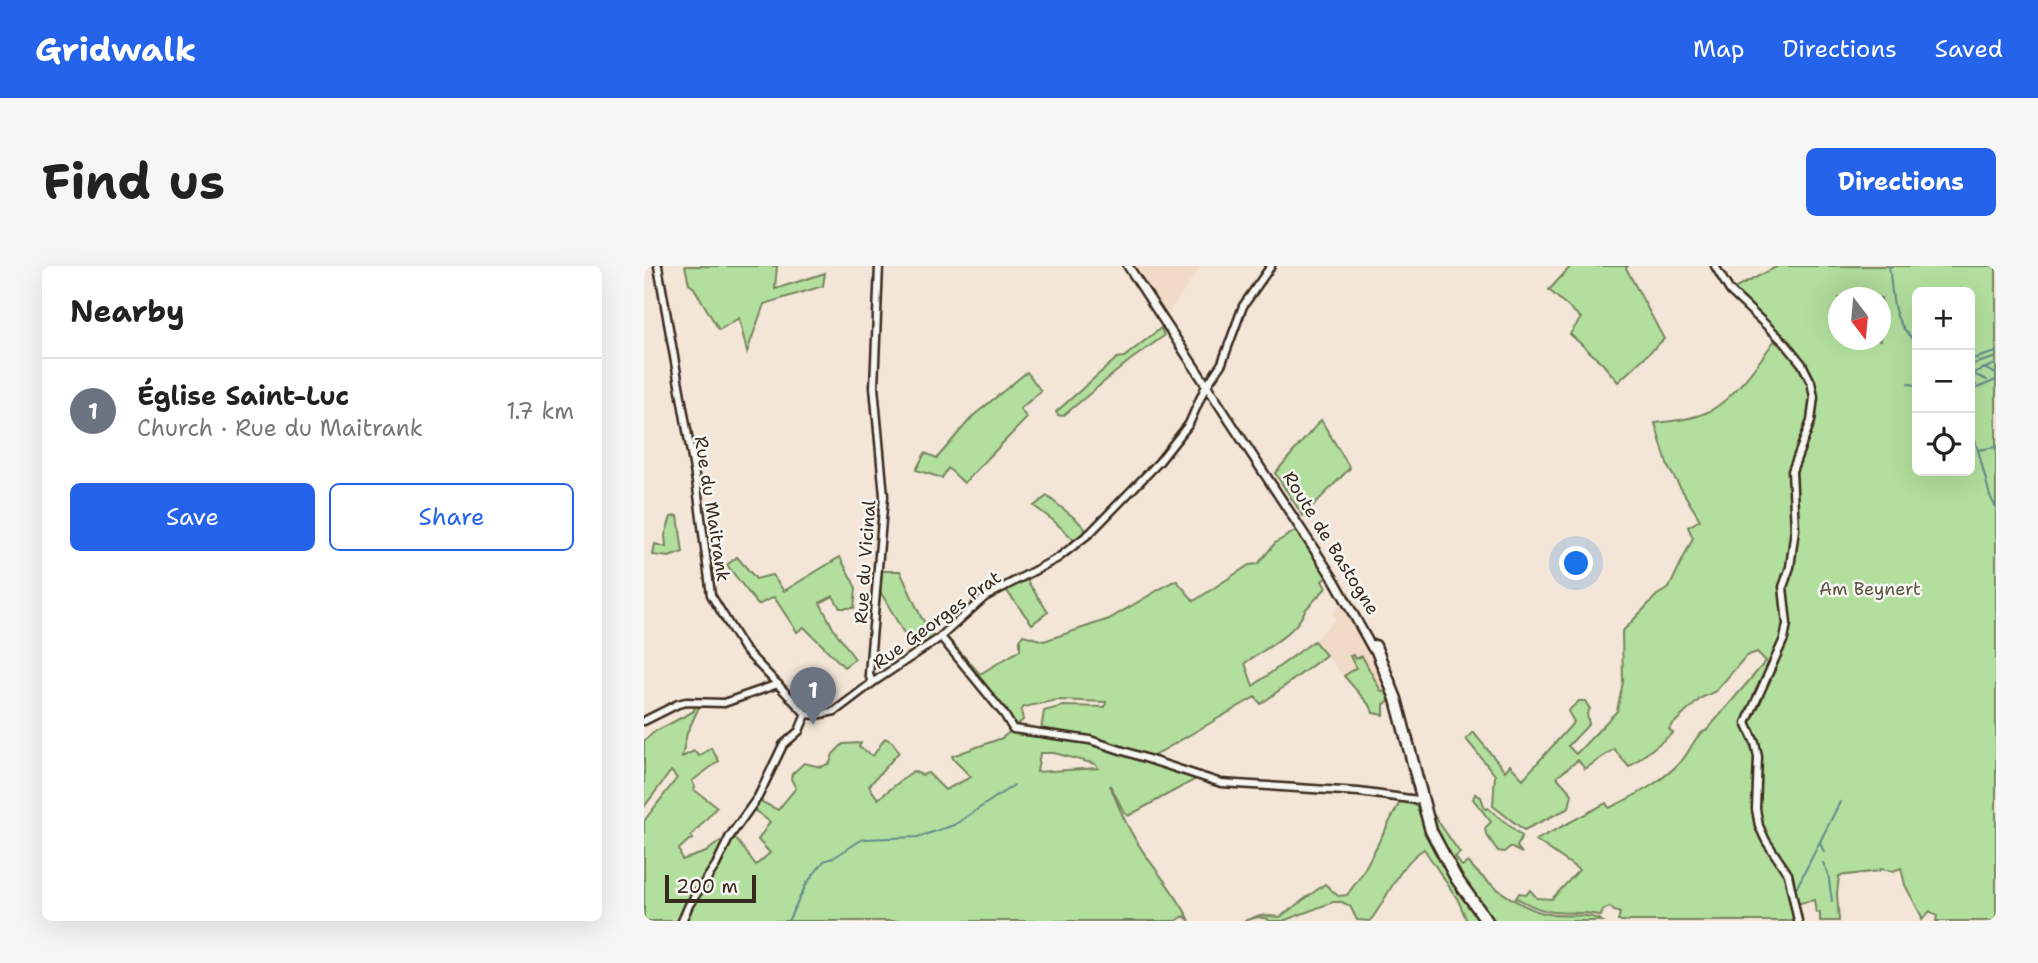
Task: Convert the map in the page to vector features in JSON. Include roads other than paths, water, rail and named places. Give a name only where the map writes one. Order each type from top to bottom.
[{"type":"highway","name":"Route de Bastogne","points":[[1373,647],[1395,709],[1428,832],[1444,866],[1485,921]]},
{"type":"highway","name":"Route de Bastogne","points":[[1373,647],[1396,699],[1431,831],[1456,878],[1485,921]]},
{"type":"main road","name":"Route de Bastogne","points":[[1130,266],[1338,580],[1373,647]]},
{"type":"street","name":"Rue du Maitrank","points":[[658,266],[697,487],[713,601],[741,645],[806,714]]},
{"type":"street","name":"Rue du Vicinal","points":[[872,683],[869,674],[884,485],[874,387],[879,266]]},
{"type":"street","name":"Rue Georges Prat","points":[[806,714],[835,711],[941,637],[985,597],[1058,558],[1090,533],[1160,462],[1189,424],[1208,384],[1222,363],[1243,306],[1271,266]]},
{"type":"street","points":[[1715,266],[1730,291],[1784,343],[1808,374],[1814,397],[1805,440],[1792,471],[1795,530],[1783,587],[1786,616],[1784,639],[1746,723],[1757,751],[1756,809],[1759,826],[1788,874],[1798,921]]},
{"type":"street","points":[[941,637],[1004,714],[1013,729],[1090,740],[1221,783],[1359,792],[1418,800]]},
{"type":"street","points":[[644,721],[678,704],[724,703],[778,684]]},
{"type":"street","points":[[682,921],[689,905],[716,866],[727,839],[758,797],[783,744],[799,731],[806,714]]},
{"type":"waterway","points":[[1889,266],[1894,308],[1912,338]]},
{"type":"waterway","points":[[1975,358],[1996,352]]},
{"type":"waterway","points":[[1975,364],[1994,358]]},
{"type":"waterway","points":[[1975,372],[1996,364]]},
{"type":"waterway","points":[[1984,368],[1996,374]]},
{"type":"waterway","points":[[1975,375],[1987,380]]},
{"type":"waterway","points":[[1975,389],[1996,380]]},
{"type":"waterway","points":[[1908,383],[1912,384]]},
{"type":"waterway","points":[[1975,440],[1978,450],[1996,447]]},
{"type":"waterway","points":[[1978,450],[1990,496],[1996,508]]},
{"type":"waterway","points":[[788,921],[807,883],[824,861],[863,839],[918,837],[954,825],[1014,785]]},
{"type":"waterway","points":[[1797,887],[1840,802]]},
{"type":"waterway","points":[[1820,843],[1824,852]]},
{"type":"waterway","points":[[1823,863],[1828,873],[1832,901]]},
{"type":"place","name":"Église Saint-Luc","points":[[813,725]]},
{"type":"park label","name":"Am Beynert","points":[[1870,589]]}]
